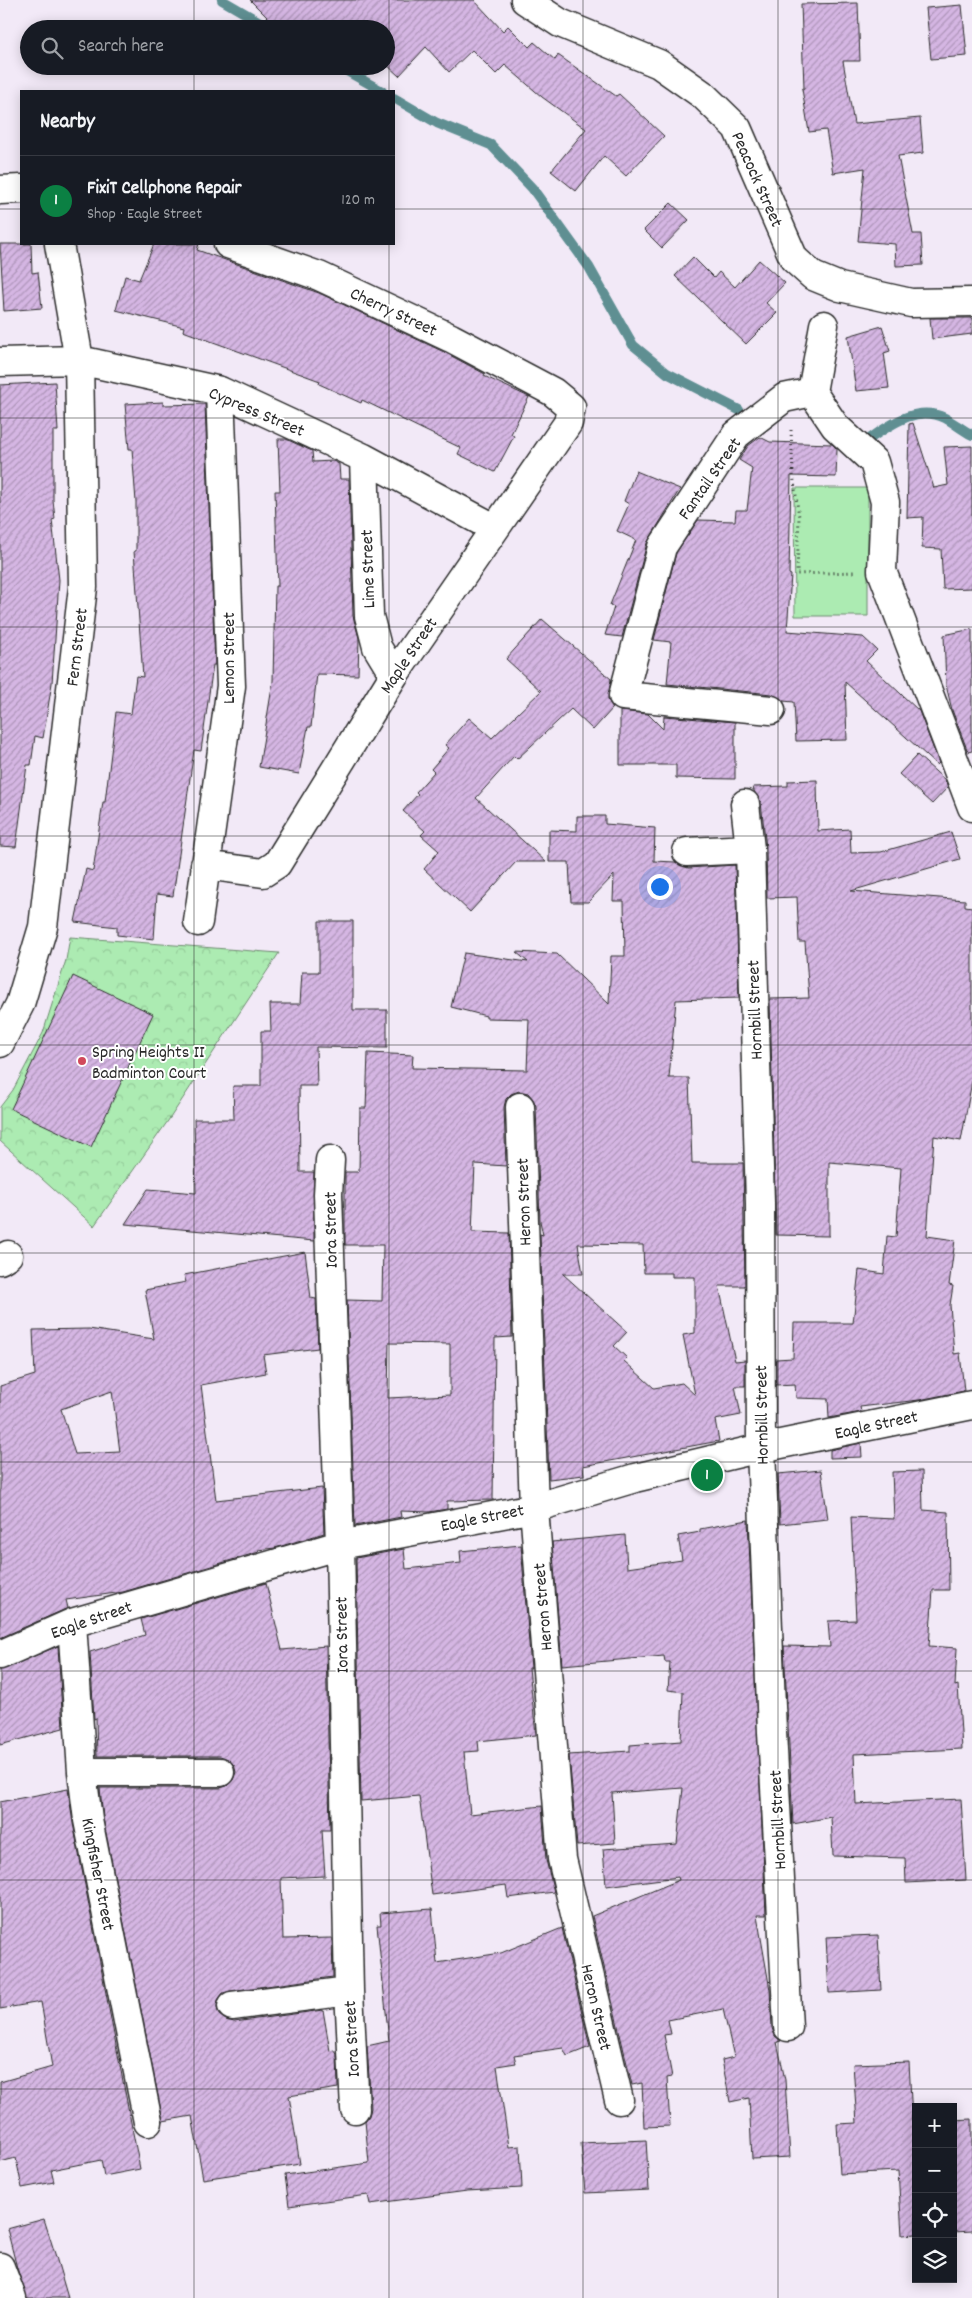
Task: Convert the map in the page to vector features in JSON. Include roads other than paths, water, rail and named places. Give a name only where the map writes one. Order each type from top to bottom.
[{"type":"street","name":"Peacock Street","points":[[525,0],[560,23],[659,64],[703,95],[737,128],[794,260],[813,276],[840,287],[911,303],[972,302]]},
{"type":"street","points":[[0,190],[20,190]]},
{"type":"street","name":"Fern Street","points":[[0,1043],[20,1004],[43,927],[83,587],[79,360],[59,245]]},
{"type":"street","name":"Cherry Street","points":[[231,245],[319,276],[451,338],[553,392]]},
{"type":"street","points":[[824,325],[812,392],[835,426],[874,462],[885,502],[882,571],[972,807]]},
{"type":"street","name":"Cypress Street","points":[[0,362],[79,360],[220,391],[364,458],[494,528]]},
{"type":"street","name":"Lemon Street","points":[[198,922],[231,686],[220,391]]},
{"type":"street","name":"Maple Street","points":[[205,865],[264,873],[277,864],[394,675],[568,423],[571,407],[553,392]]},
{"type":"street","name":"Fantail Street","points":[[770,710],[623,696],[662,547],[736,435],[784,398],[812,392]]},
{"type":"street","name":"Lime Street","points":[[364,458],[369,616],[377,647],[394,675]]},
{"type":"street","name":"Hornbill Street","points":[[745,804],[750,848],[760,1203],[761,1448],[772,1732],[788,2026]]},
{"type":"street","points":[[687,852],[750,848]]},
{"type":"street","name":"Heron Street","points":[[520,1107],[534,1508],[562,1859],[619,2100]]},
{"type":"street","name":"Iora Street","points":[[330,1160],[328,1194],[340,1545],[349,1991],[355,2109]]},
{"type":"street","name":"Eagle Street","points":[[0,1655],[72,1623],[340,1545],[534,1508],[635,1478],[761,1448],[972,1404]]},
{"type":"street","name":"Kingfisher Street","points":[[72,1623],[82,1772],[88,1820],[148,2122]]},
{"type":"street","points":[[82,1772],[220,1772]]},
{"type":"street","points":[[232,2006],[349,1991]]},
{"type":"street","points":[[0,2267],[12,2298]]},
{"type":"waterway","points":[[222,0],[256,20]]},
{"type":"waterway","points":[[354,75],[380,90]]},
{"type":"waterway","points":[[395,99],[437,123],[491,145],[532,188],[589,267],[633,345],[667,373],[739,410]]},
{"type":"waterway","points":[[860,445],[890,425],[911,416],[922,414],[933,414],[945,418],[972,435]]},
{"type":"place","name":"Spring Heights II Badminton Court","points":[[82,1061]]},
{"type":"place","name":"FixiT Cellphone Repair","points":[[707,1475]]}]
